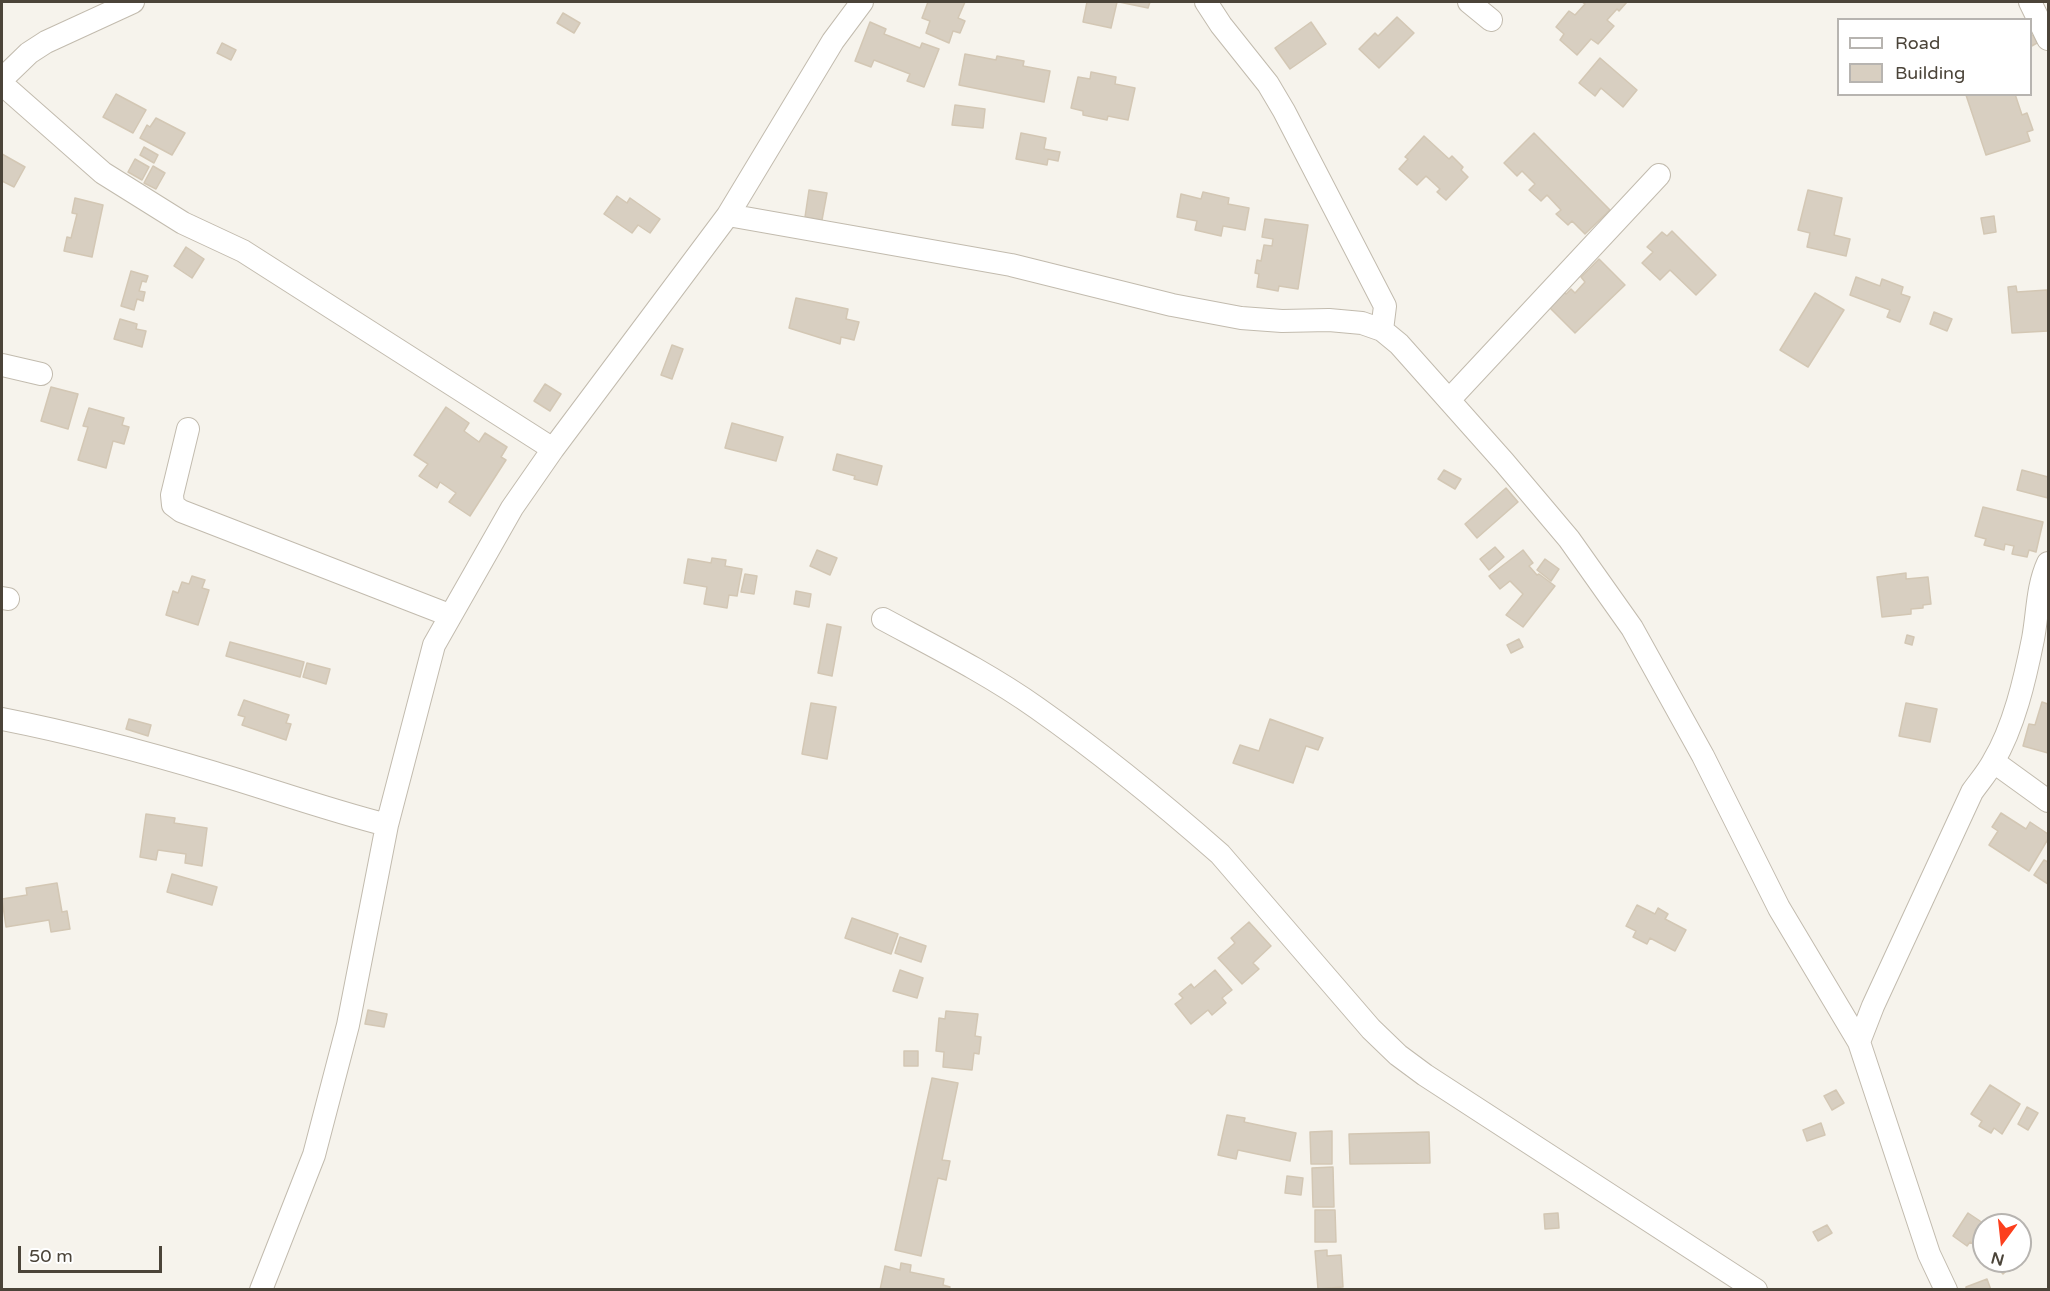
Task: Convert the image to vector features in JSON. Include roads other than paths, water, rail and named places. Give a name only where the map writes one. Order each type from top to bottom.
[{"type":"street","points":[[133,2],[46,42],[29,53],[2,82],[103,173],[183,223],[243,251],[553,448]]},
{"type":"street","points":[[261,1290],[314,1155],[348,1025],[387,825],[434,645],[449,615],[512,508],[553,448],[728,215],[833,41],[862,2]]},
{"type":"street","points":[[1206,2],[1221,25],[1268,84],[1284,111],[1385,306],[1382,330]]},
{"type":"street","points":[[1469,2],[1491,20]]},
{"type":"street","points":[[2030,2],[2049,39]]},
{"type":"street","points":[[1449,400],[1659,175]]},
{"type":"street","points":[[728,215],[1011,265],[1172,305],[1241,318],[1362,323],[1382,330],[1399,344],[1569,539],[1632,628],[1702,756],[1779,908],[1860,1042],[1929,1254],[1946,1290]]},
{"type":"street","points":[[2,365],[41,374]]},
{"type":"street","points":[[188,429],[172,495],[173,505],[181,511],[449,615]]},
{"type":"street","points":[[1860,1042],[1873,1006],[1972,792],[1994,762],[2008,731],[2042,619],[2041,580],[2049,562]]},
{"type":"street","points":[[883,619],[983,674],[1037,708],[1139,785],[1194,831],[1220,854],[1371,1029],[1398,1055],[1425,1075],[1756,1290]]},
{"type":"street","points":[[2,719],[50,729],[213,772],[340,813],[387,825]]},
{"type":"street","points":[[1994,762],[2049,801]]}]
